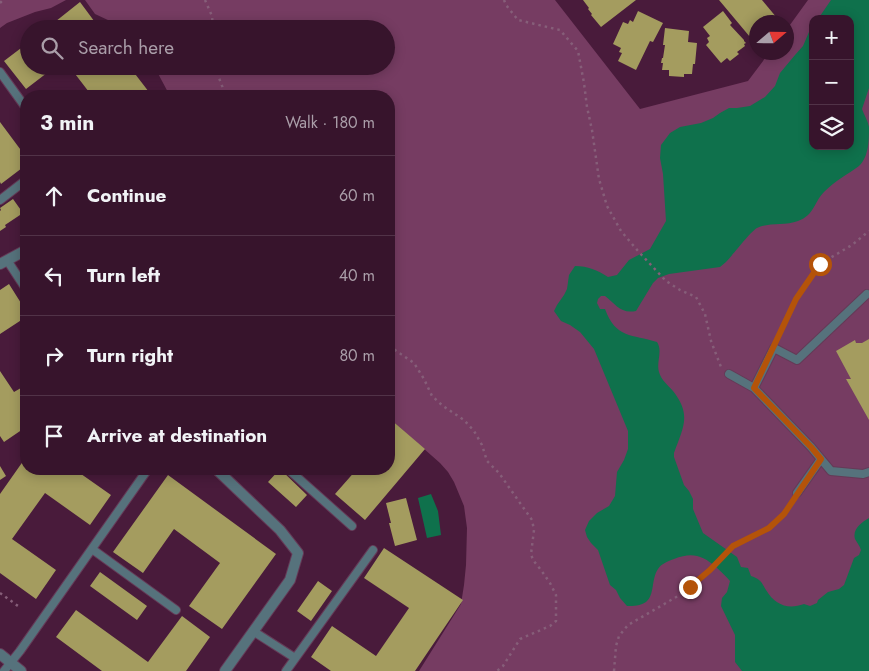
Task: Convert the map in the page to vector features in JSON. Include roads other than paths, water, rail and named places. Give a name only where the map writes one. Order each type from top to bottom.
[{"type":"street","points":[[4,262],[20,253]]},
{"type":"street","points":[[222,475],[280,530],[298,552],[290,580],[225,671]]},
{"type":"street","points":[[0,654],[8,667],[21,671]]},
{"type":"lane","points":[[0,72],[20,100]]},
{"type":"lane","points":[[0,200],[20,185]]},
{"type":"lane","points":[[4,262],[20,282]]},
{"type":"lane","points":[[754,388],[774,348],[797,360],[867,294]]},
{"type":"lane","points":[[730,374],[754,388],[811,447],[831,471],[863,474],[869,472]]},
{"type":"lane","points":[[797,494],[821,459]]},
{"type":"lane","points":[[8,667],[144,475]]},
{"type":"lane","points":[[295,475],[352,526]]},
{"type":"lane","points":[[92,549],[176,610]]},
{"type":"lane","points":[[286,671],[373,550]]},
{"type":"lane","points":[[254,631],[295,658]]}]
